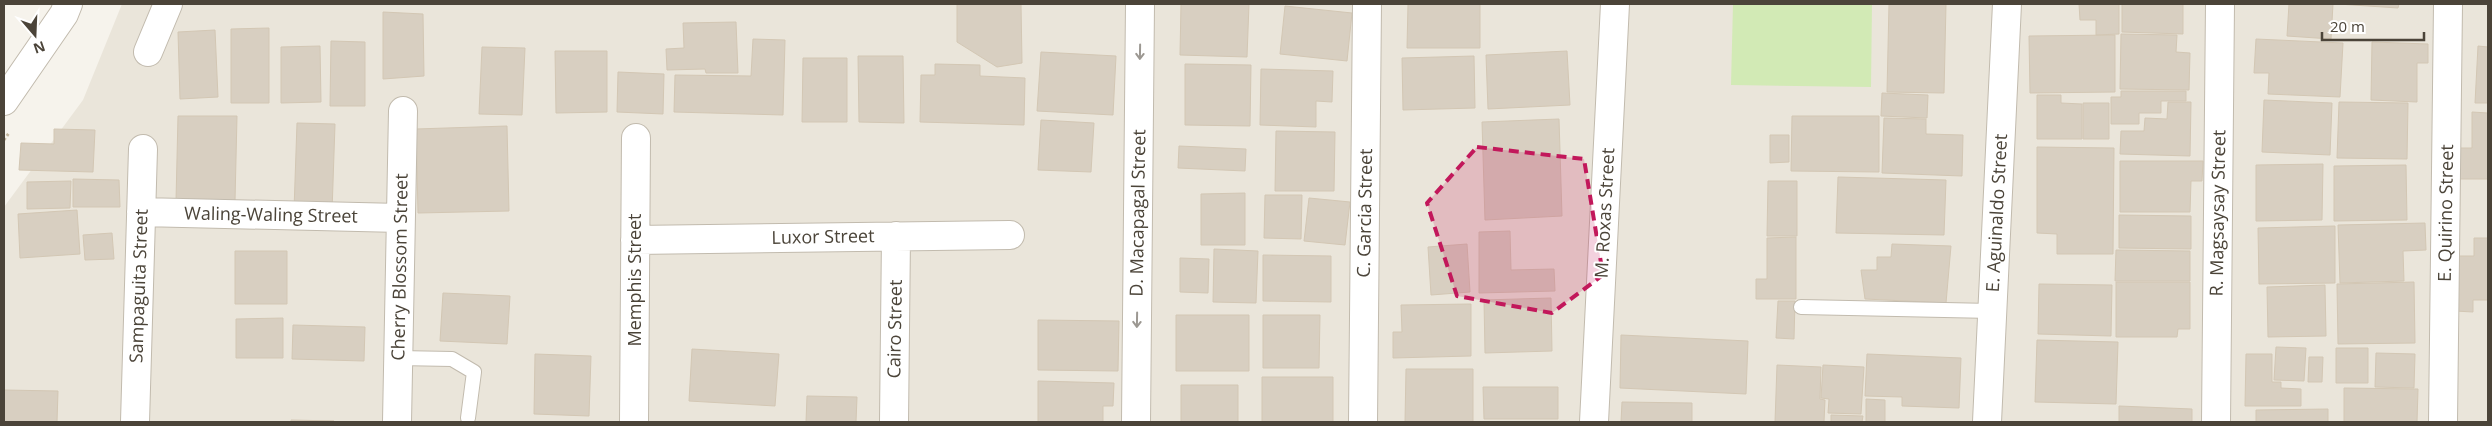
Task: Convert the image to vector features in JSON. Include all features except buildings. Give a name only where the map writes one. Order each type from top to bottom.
[{"type":"street","points":[[4,101],[64,14],[68,4]]},
{"type":"street","points":[[148,52],[168,4]]},
{"type":"street","name":"D. Macapagal Street","points":[[1136,422],[1140,4]]},
{"type":"street","name":"C. Garcia Street","points":[[1363,422],[1366,4]]},
{"type":"street","name":"M. Roxas Street","points":[[1594,422],[1615,4]]},
{"type":"street","name":"E. Aguinaldo Street","points":[[1987,422],[2007,4]]},
{"type":"street","name":"R. Magsaysay Street","points":[[2216,422],[2220,4]]},
{"type":"street","name":"E. Quirino Street","points":[[2443,422],[2448,4]]},
{"type":"street","name":"Cherry Blossom Street","points":[[397,422],[403,111]]},
{"type":"street","name":"Memphis Street","points":[[634,422],[636,138]]},
{"type":"street","name":"Sampaguita Street","points":[[135,422],[143,149]]},
{"type":"street","name":"Waling-Waling Street","points":[[141,212],[400,218]]},
{"type":"street","name":"Luxor Street","points":[[635,240],[1010,235]]},
{"type":"street","name":"Cairo Street","points":[[894,422],[896,236]]},
{"type":"lane","points":[[1802,307],[1992,311]]},
{"type":"lane","points":[[398,358],[452,359],[474,372],[468,418]]},
{"type":"highlighted area","points":[[1477,147],[1584,159],[1603,275],[1552,313],[1457,296],[1427,203]]},
{"type":"shaded area","points":[[122,4],[2488,4],[2488,422],[4,422],[4,207],[83,100]]},
{"type":"green space","points":[[1733,4],[1872,4],[1871,87],[1731,85]]}]
